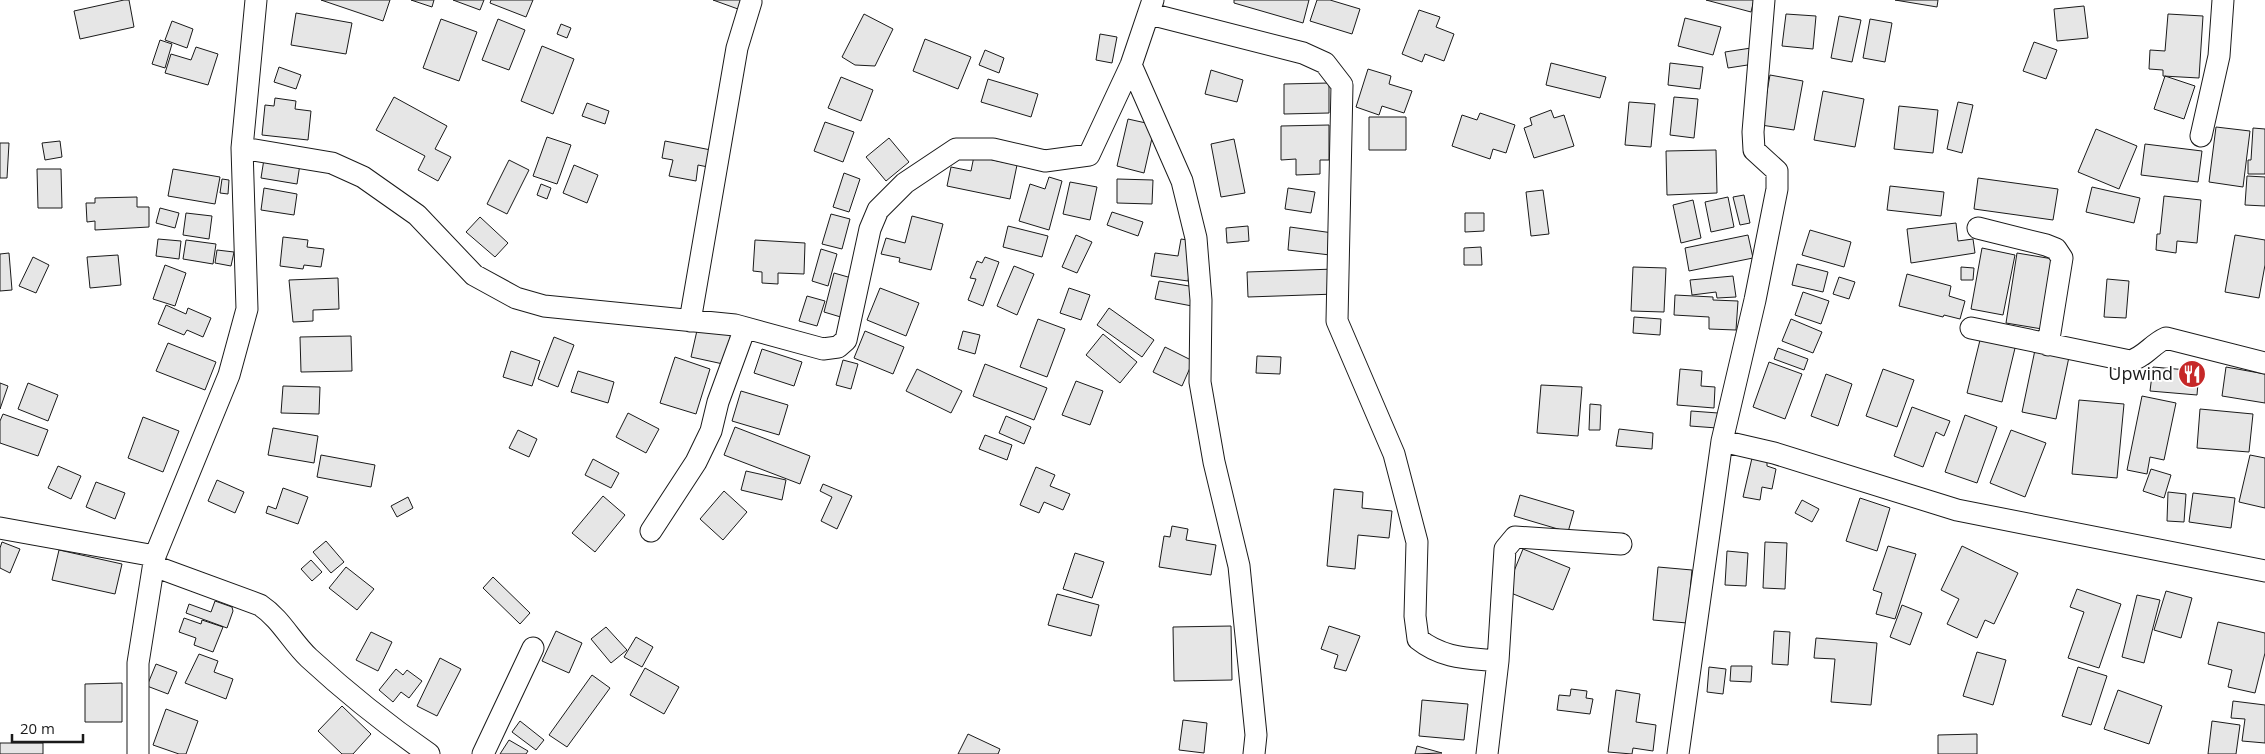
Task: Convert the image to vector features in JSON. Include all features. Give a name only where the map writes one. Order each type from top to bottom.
[{"type":"street","points":[[138,754],[138,663],[154,561],[229,375],[247,309],[242,148],[256,0]]},
{"type":"street","points":[[1678,754],[1722,441],[1755,300],[1777,189],[1777,171],[1754,150],[1753,132],[1764,0]]},
{"type":"street","points":[[2201,136],[2219,56],[2223,0]]},
{"type":"street","points":[[690,321],[737,48],[751,2]]},
{"type":"street","points":[[242,148],[332,163],[363,177],[417,215],[474,275],[516,298],[544,306],[745,328],[823,349],[838,347],[846,340],[870,229],[878,210],[905,183],[956,149],[993,149],[1045,161],[1089,154],[1131,66],[1151,7],[1303,53],[1325,63],[1342,85],[1337,321],[1394,454],[1417,542],[1415,616],[1418,640],[1433,651],[1464,658],[1498,661]]},
{"type":"street","points":[[1131,66],[1182,181],[1196,238],[1201,300],[1200,382],[1214,462],[1240,566],[1256,735],[1254,754]]},
{"type":"street","points":[[1978,228],[2046,244],[2056,249],[2062,258],[2048,345]]},
{"type":"street","points":[[651,531],[696,462],[711,431],[718,402],[745,328]]},
{"type":"street","points":[[1971,328],[2130,361],[2140,358],[2155,343],[2166,338],[2265,363]]},
{"type":"street","points":[[1722,441],[1774,453],[1957,510],[2265,571]]},
{"type":"street","points":[[0,528],[154,561],[260,605],[273,613],[307,657],[382,721],[429,754]]},
{"type":"street","points":[[1488,754],[1498,661],[1505,549],[1516,537],[1622,544]]},
{"type":"street","points":[[483,754],[533,648]]},
{"type":"building","points":[[129,0],[134,27],[80,39],[74,11]]},
{"type":"building","points":[[321,0],[390,0],[383,21]]},
{"type":"building","points":[[411,0],[434,0],[432,7]]},
{"type":"building","points":[[453,0],[484,0],[480,10]]},
{"type":"building","points":[[491,0],[533,0],[526,17],[490,3]]},
{"type":"building","points":[[713,0],[741,0],[738,9]]},
{"type":"building","points":[[1234,0],[1309,0],[1303,23],[1234,3]]},
{"type":"building","points":[[1317,0],[1330,0],[1360,9],[1352,34],[1310,21]]},
{"type":"building","points":[[1706,0],[1754,0],[1751,12]]},
{"type":"building","points":[[1895,0],[1938,0],[1937,7]]},
{"type":"building","points":[[2084,6],[2088,38],[2057,41],[2054,9]]},
{"type":"building","points":[[1419,10],[1440,17],[1436,27],[1454,34],[1444,61],[1425,54],[1422,62],[1402,54]]},
{"type":"building","points":[[296,13],[352,23],[346,54],[291,45]]},
{"type":"building","points":[[864,14],[893,29],[875,66],[855,65],[842,57]]},
{"type":"building","points":[[1786,14],[1816,16],[1813,49],[1782,46]]},
{"type":"building","points":[[2168,14],[2203,16],[2199,78],[2163,76],[2163,70],[2149,69],[2150,50],[2165,51]]},
{"type":"building","points":[[1839,16],[1861,20],[1852,62],[1831,58]]},
{"type":"building","points":[[1685,18],[1721,27],[1713,55],[1678,46]]},
{"type":"building","points":[[441,19],[477,32],[459,81],[423,68]]},
{"type":"building","points":[[498,19],[525,30],[509,70],[482,60]]},
{"type":"building","points":[[1870,19],[1892,23],[1885,62],[1863,58]]},
{"type":"building","points":[[172,21],[193,29],[187,48],[165,40]]},
{"type":"building","points":[[561,24],[571,28],[567,38],[557,34]]},
{"type":"building","points":[[1100,34],[1117,37],[1112,63],[1096,60]]},
{"type":"building","points":[[925,39],[971,57],[958,89],[913,71]]},
{"type":"building","points":[[160,40],[172,44],[165,68],[152,64]]},
{"type":"building","points":[[2034,42],[2057,50],[2046,79],[2023,71]]},
{"type":"building","points":[[542,46],[574,59],[553,114],[521,101]]},
{"type":"building","points":[[196,47],[218,54],[208,85],[165,73],[171,54],[191,60]]},
{"type":"building","points":[[1751,48],[1754,64],[1728,68],[1725,52]]},
{"type":"building","points":[[985,50],[1004,58],[999,73],[979,65]]},
{"type":"building","points":[[1551,63],[1606,77],[1600,98],[1546,85]]},
{"type":"building","points":[[1670,63],[1703,67],[1700,89],[1668,85]]},
{"type":"building","points":[[279,67],[301,75],[296,89],[274,82]]},
{"type":"building","points":[[1368,69],[1391,76],[1389,84],[1412,91],[1404,113],[1382,106],[1379,115],[1356,107]]},
{"type":"building","points":[[1211,70],[1243,80],[1237,102],[1205,94]]},
{"type":"building","points":[[1770,75],[1803,81],[1794,130],[1761,125]]},
{"type":"building","points":[[2165,76],[2195,86],[2184,119],[2154,109]]},
{"type":"building","points":[[841,77],[873,90],[861,121],[828,108]]},
{"type":"building","points":[[988,79],[1038,94],[1031,117],[981,102]]},
{"type":"building","points":[[1329,83],[1329,113],[1284,114],[1284,84]]},
{"type":"building","points":[[1823,91],[1864,99],[1855,147],[1814,140]]},
{"type":"building","points":[[394,97],[447,126],[435,149],[451,157],[438,181],[418,170],[425,156],[376,130]]},
{"type":"building","points":[[1674,97],[1698,99],[1694,138],[1670,135]]},
{"type":"building","points":[[275,98],[296,101],[295,109],[311,111],[308,140],[262,135],[265,105],[274,106]]},
{"type":"building","points":[[1629,102],[1655,104],[1651,147],[1625,145]]},
{"type":"building","points":[[1958,102],[1973,105],[1962,153],[1947,149]]},
{"type":"building","points":[[587,103],[609,111],[605,124],[582,116]]},
{"type":"building","points":[[1899,106],[1938,110],[1933,153],[1894,149]]},
{"type":"building","points":[[1551,110],[1554,118],[1564,115],[1574,146],[1534,158],[1524,128],[1532,125],[1530,118]]},
{"type":"building","points":[[1480,113],[1515,125],[1506,153],[1493,149],[1490,159],[1452,146],[1462,115],[1477,120]]},
{"type":"building","points":[[1369,117],[1406,117],[1406,150],[1369,150]]},
{"type":"building","points":[[1128,119],[1155,125],[1144,173],[1117,166]]},
{"type":"building","points":[[825,122],[854,132],[843,162],[814,151]]},
{"type":"building","points":[[1329,125],[1329,160],[1320,160],[1320,174],[1296,175],[1296,159],[1281,160],[1281,126]]},
{"type":"building","points":[[2216,127],[2250,131],[2243,187],[2209,182]]},
{"type":"building","points":[[2253,128],[2265,129],[2265,174],[2248,174],[2248,160],[2251,160]]},
{"type":"building","points":[[2096,129],[2137,146],[2119,189],[2078,172]]},
{"type":"building","points":[[547,137],[571,145],[557,184],[533,176]]},
{"type":"building","points":[[889,138],[909,162],[886,181],[866,157]]},
{"type":"building","points":[[1234,139],[1245,193],[1221,197],[1211,144]]},
{"type":"building","points":[[60,141],[62,157],[45,160],[42,143]]},
{"type":"building","points":[[665,141],[711,150],[708,167],[698,165],[696,181],[669,176],[673,160],[662,158]]},
{"type":"building","points":[[0,143],[9,143],[7,178],[0,178]]},
{"type":"building","points":[[2145,144],[2202,151],[2198,182],[2141,175]]},
{"type":"building","points":[[1716,150],[1717,193],[1667,195],[1666,151]]},
{"type":"building","points":[[974,156],[1017,165],[1010,199],[947,186],[951,167],[971,171]]},
{"type":"building","points":[[264,159],[300,164],[297,184],[261,178]]},
{"type":"building","points":[[509,160],[529,170],[507,214],[487,204]]},
{"type":"building","points":[[574,165],[598,175],[587,203],[563,193]]},
{"type":"building","points":[[37,169],[61,169],[62,208],[38,208]]},
{"type":"building","points":[[173,169],[220,177],[215,204],[168,196]]},
{"type":"building","points":[[844,173],[860,179],[849,212],[833,207]]},
{"type":"building","points":[[2247,176],[2265,177],[2265,206],[2245,205]]},
{"type":"building","points":[[1049,177],[1062,181],[1049,230],[1019,221],[1030,184],[1045,189]]},
{"type":"building","points":[[1978,178],[2058,189],[2053,220],[1974,209]]},
{"type":"building","points":[[222,179],[229,180],[228,194],[220,193]]},
{"type":"building","points":[[1117,179],[1153,180],[1152,204],[1117,203]]},
{"type":"building","points":[[1070,182],[1097,187],[1090,220],[1063,214]]},
{"type":"building","points":[[541,184],[551,188],[547,199],[537,195]]},
{"type":"building","points":[[1890,186],[1944,192],[1941,216],[1887,210]]},
{"type":"building","points":[[2092,187],[2140,198],[2134,223],[2086,212]]},
{"type":"building","points":[[264,188],[297,194],[294,215],[261,210]]},
{"type":"building","points":[[1288,188],[1315,192],[1311,213],[1285,209]]},
{"type":"building","points":[[1543,190],[1549,234],[1531,236],[1526,192]]},
{"type":"building","points":[[1744,195],[1750,223],[1740,225],[1733,197]]},
{"type":"building","points":[[2164,196],[2201,200],[2197,243],[2177,241],[2176,253],[2156,250],[2157,234],[2160,234]]},
{"type":"building","points":[[137,197],[137,207],[149,207],[149,227],[95,230],[95,221],[87,222],[86,203],[95,203],[95,198]]},
{"type":"building","points":[[1728,197],[1734,227],[1711,232],[1705,202]]},
{"type":"building","points":[[1693,200],[1701,238],[1681,243],[1673,205]]},
{"type":"building","points":[[160,208],[179,213],[175,228],[156,223]]},
{"type":"building","points":[[1112,212],[1143,222],[1138,236],[1107,225]]},
{"type":"building","points":[[186,213],[212,216],[209,239],[183,235]]},
{"type":"building","points":[[1465,213],[1484,213],[1484,231],[1465,232]]},
{"type":"building","points":[[831,214],[850,219],[842,249],[822,244]]},
{"type":"building","points":[[912,216],[943,224],[931,270],[899,262],[900,258],[881,254],[886,238],[905,243]]},
{"type":"building","points":[[480,217],[508,243],[495,257],[466,232]]},
{"type":"building","points":[[1956,223],[1958,241],[1973,239],[1975,253],[1911,263],[1907,229]]},
{"type":"building","points":[[1008,226],[1048,236],[1042,257],[1003,247]]},
{"type":"building","points":[[1248,226],[1249,241],[1227,243],[1226,228]]},
{"type":"building","points":[[1290,227],[1333,233],[1330,255],[1288,250]]},
{"type":"building","points":[[1810,230],[1851,242],[1844,267],[1802,255]]},
{"type":"building","points":[[1076,235],[1092,242],[1077,273],[1062,267]]},
{"type":"building","points":[[1748,235],[1753,258],[1689,271],[1685,248]]},
{"type":"building","points":[[2235,235],[2265,240],[2265,265],[2259,298],[2225,292]]},
{"type":"building","points":[[283,237],[308,240],[307,247],[324,249],[321,267],[304,265],[303,269],[280,266]]},
{"type":"building","points":[[158,239],[181,241],[179,259],[156,256]]},
{"type":"building","points":[[1181,239],[1194,241],[1188,281],[1151,276],[1155,253],[1178,256]]},
{"type":"building","points":[[186,240],[216,244],[213,264],[183,259]]},
{"type":"building","points":[[755,240],[805,243],[804,274],[778,273],[778,284],[762,283],[762,272],[753,271]]},
{"type":"building","points":[[1481,247],[1482,265],[1464,265],[1464,248]]},
{"type":"building","points":[[1982,248],[2015,255],[2003,315],[1971,309]]},
{"type":"building","points":[[821,249],[837,254],[828,286],[812,281]]},
{"type":"building","points":[[217,250],[234,252],[231,266],[215,263]]},
{"type":"building","points":[[9,253],[12,290],[0,291],[0,254]]},
{"type":"building","points":[[2017,253],[2053,259],[2042,329],[2006,323]]},
{"type":"building","points":[[118,255],[121,285],[90,288],[87,257]]},
{"type":"building","points":[[33,257],[49,265],[36,293],[19,286]]},
{"type":"building","points":[[985,257],[999,262],[983,306],[968,300],[976,279],[970,278],[977,261],[982,263]]},
{"type":"building","points":[[1797,264],[1828,272],[1823,292],[1792,285]]},
{"type":"building","points":[[165,265],[186,273],[175,306],[153,299]]},
{"type":"building","points":[[1014,266],[1034,274],[1017,315],[997,306]]},
{"type":"building","points":[[1633,267],[1666,268],[1664,312],[1631,311]]},
{"type":"building","points":[[1961,267],[1974,268],[1973,280],[1961,280]]},
{"type":"building","points":[[1335,269],[1336,294],[1248,297],[1247,272]]},
{"type":"building","points":[[834,273],[855,279],[844,318],[824,312]]},
{"type":"building","points":[[1907,274],[1951,286],[1949,296],[1965,301],[1960,319],[1944,315],[1943,317],[1899,306]]},
{"type":"building","points":[[1733,276],[1736,297],[1717,298],[1716,292],[1692,295],[1690,280]]},
{"type":"building","points":[[1839,277],[1855,282],[1849,299],[1833,294]]},
{"type":"building","points":[[338,278],[339,309],[313,310],[313,321],[293,322],[289,280]]},
{"type":"building","points":[[2107,279],[2129,281],[2126,318],[2104,317]]},
{"type":"building","points":[[1159,281],[1195,287],[1192,306],[1155,299]]},
{"type":"building","points":[[880,288],[919,303],[906,336],[867,320]]},
{"type":"building","points":[[1069,288],[1090,295],[1081,320],[1060,313]]},
{"type":"building","points":[[1803,292],[1829,301],[1821,324],[1795,315]]},
{"type":"building","points":[[1675,295],[1713,297],[1713,300],[1738,301],[1736,330],[1709,329],[1709,317],[1674,315]]},
{"type":"building","points":[[807,296],[825,301],[817,326],[799,321]]},
{"type":"building","points":[[166,305],[186,314],[188,308],[211,318],[203,337],[187,330],[184,335],[158,324]]},
{"type":"building","points":[[1109,308],[1154,340],[1142,357],[1097,325]]},
{"type":"building","points":[[1634,317],[1661,319],[1660,335],[1633,333]]},
{"type":"building","points":[[1038,319],[1065,329],[1047,377],[1020,367]]},
{"type":"building","points":[[1791,319],[1822,332],[1813,353],[1782,341]]},
{"type":"building","points":[[698,326],[731,334],[723,364],[691,357]]},
{"type":"building","points":[[865,331],[904,347],[893,374],[854,358]]},
{"type":"building","points":[[963,331],[980,335],[975,354],[958,349]]},
{"type":"building","points":[[1103,334],[1137,362],[1120,383],[1086,355]]},
{"type":"building","points":[[351,336],[352,371],[301,372],[300,337]]},
{"type":"building","points":[[1981,336],[2016,344],[2002,402],[1967,393]]},
{"type":"building","points":[[554,337],[574,345],[558,387],[538,379]]},
{"type":"building","points":[[168,343],[216,362],[205,390],[156,371]]},
{"type":"building","points":[[1165,347],[1193,361],[1182,386],[1153,372]]},
{"type":"building","points":[[1778,348],[1808,359],[1804,370],[1774,359]]},
{"type":"building","points":[[762,349],[802,362],[794,386],[754,373]]},
{"type":"building","points":[[2035,350],[2069,357],[2056,419],[2022,412]]},
{"type":"building","points":[[511,351],[540,361],[532,386],[503,377]]},
{"type":"building","points":[[1257,356],[1281,357],[1280,374],[1256,373]]},
{"type":"building","points":[[675,357],[710,369],[696,414],[660,403]]},
{"type":"building","points":[[843,360],[858,364],[851,389],[836,385]]},
{"type":"building","points":[[1769,362],[1802,374],[1785,419],[1753,407]]},
{"type":"building","points":[[985,364],[1047,388],[1034,420],[973,396]]},
{"type":"building","points":[[2153,367],[2199,371],[2197,395],[2150,391]]},
{"type":"building","points":[[2226,367],[2265,374],[2265,403],[2222,396]]},
{"type":"building","points":[[917,369],[962,391],[951,413],[906,391]]},
{"type":"building","points":[[1680,369],[1702,371],[1701,386],[1715,387],[1714,408],[1677,405]]},
{"type":"building","points":[[1883,369],[1914,380],[1897,427],[1866,416]]},
{"type":"building","points":[[578,371],[614,382],[608,403],[571,392]]},
{"type":"building","points":[[1826,374],[1852,384],[1838,426],[1811,416]]},
{"type":"building","points":[[1076,381],[1103,391],[1090,425],[1062,415]]},
{"type":"building","points":[[0,383],[8,386],[0,409]]},
{"type":"building","points":[[28,383],[58,395],[48,421],[18,409]]},
{"type":"building","points":[[1541,385],[1582,387],[1578,436],[1537,433]]},
{"type":"building","points":[[283,386],[320,387],[319,414],[281,413]]},
{"type":"building","points":[[741,391],[788,405],[779,435],[732,421]]},
{"type":"building","points":[[2142,396],[2176,403],[2164,460],[2150,457],[2147,474],[2127,470]]},
{"type":"building","points":[[2079,400],[2124,404],[2117,478],[2072,474]]},
{"type":"building","points":[[1590,404],[1601,405],[1600,430],[1589,430]]},
{"type":"building","points":[[1912,407],[1950,421],[1944,436],[1936,432],[1923,467],[1894,456]]},
{"type":"building","points":[[2200,409],[2253,414],[2249,452],[2197,448]]},
{"type":"building","points":[[1691,411],[1718,413],[1717,428],[1690,426]]},
{"type":"building","points":[[628,413],[659,429],[646,453],[616,437]]},
{"type":"building","points":[[3,414],[48,430],[38,456],[0,443],[0,421]]},
{"type":"building","points":[[1965,415],[1997,427],[1977,483],[1945,472]]},
{"type":"building","points":[[1006,416],[1031,427],[1024,444],[999,433]]},
{"type":"building","points":[[143,417],[179,431],[163,472],[128,458]]},
{"type":"building","points":[[735,427],[810,456],[800,484],[724,455]]},
{"type":"building","points":[[273,428],[318,436],[314,463],[268,455]]},
{"type":"building","points":[[1619,429],[1653,433],[1652,449],[1616,446]]},
{"type":"building","points":[[518,430],[537,439],[529,457],[509,448]]},
{"type":"building","points":[[2011,430],[2046,443],[2025,497],[1990,483]]},
{"type":"building","points":[[985,435],[1012,445],[1007,460],[979,449]]},
{"type":"building","points":[[321,455],[375,465],[371,487],[317,477]]},
{"type":"building","points":[[2250,455],[2265,458],[2265,508],[2239,502]]},
{"type":"building","points":[[1752,458],[1767,462],[1767,466],[1776,469],[1772,489],[1762,487],[1760,500],[1743,497]]},
{"type":"building","points":[[593,459],[619,473],[611,488],[585,475]]},
{"type":"building","points":[[58,466],[81,476],[71,499],[48,488]]},
{"type":"building","points":[[1036,467],[1055,475],[1050,486],[1070,494],[1063,510],[1044,502],[1039,513],[1020,505]]},
{"type":"building","points":[[2151,469],[2171,475],[2164,498],[2143,491]]},
{"type":"building","points":[[746,471],[786,480],[782,500],[741,490]]},
{"type":"building","points":[[217,480],[244,492],[235,513],[208,501]]},
{"type":"building","points":[[96,482],[125,493],[115,519],[86,507]]},
{"type":"building","points":[[823,484],[852,496],[837,529],[821,521],[832,497],[820,491]]},
{"type":"building","points":[[283,488],[308,497],[298,524],[266,513],[268,506],[276,509]]},
{"type":"building","points":[[1334,489],[1363,492],[1362,508],[1392,511],[1389,538],[1358,535],[1355,569],[1327,566]]},
{"type":"building","points":[[724,491],[747,512],[723,540],[700,519]]},
{"type":"building","points":[[2168,492],[2186,494],[2184,522],[2167,521]]},
{"type":"building","points":[[2193,493],[2235,498],[2231,528],[2189,522]]},
{"type":"building","points":[[1520,495],[1574,511],[1568,532],[1514,516]]},
{"type":"building","points":[[603,496],[625,515],[595,552],[572,533]]},
{"type":"building","points":[[408,497],[413,508],[397,517],[391,506]]},
{"type":"building","points":[[1860,498],[1890,508],[1877,551],[1846,541]]},
{"type":"building","points":[[1802,500],[1819,509],[1812,522],[1795,513]]},
{"type":"building","points":[[1172,526],[1188,529],[1186,540],[1216,545],[1211,575],[1159,567],[1164,536],[1170,537]]},
{"type":"building","points":[[326,541],[344,562],[331,573],[313,552]]},
{"type":"building","points":[[2,542],[20,549],[10,573],[0,568],[0,548]]},
{"type":"building","points":[[1765,542],[1787,543],[1785,589],[1763,588]]},
{"type":"building","points":[[1888,546],[1916,554],[1895,619],[1876,614],[1882,593],[1873,590]]},
{"type":"building","points":[[1962,546],[2018,573],[1994,624],[1985,620],[1977,638],[1947,624],[1959,599],[1941,590]]},
{"type":"building","points":[[1523,549],[1570,568],[1553,610],[1506,591]]},
{"type":"building","points":[[59,550],[122,564],[115,594],[52,580]]},
{"type":"building","points":[[1727,551],[1748,553],[1746,586],[1725,585]]},
{"type":"building","points":[[1075,553],[1104,562],[1092,598],[1063,589]]},
{"type":"building","points":[[311,560],[322,572],[312,581],[301,569]]},
{"type":"building","points":[[346,567],[374,589],[357,610],[329,588]]},
{"type":"building","points":[[1658,567],[1692,570],[1687,623],[1653,620]]},
{"type":"building","points":[[493,577],[530,613],[520,624],[483,588]]},
{"type":"building","points":[[2077,589],[2121,604],[2099,668],[2068,658],[2084,612],[2070,607]]},
{"type":"building","points":[[2166,591],[2192,598],[2181,638],[2154,630]]},
{"type":"building","points":[[1057,594],[1099,605],[1091,636],[1048,625]]},
{"type":"building","points":[[2137,595],[2160,600],[2144,663],[2122,657]]},
{"type":"building","points":[[215,601],[232,607],[233,611],[227,628],[186,613],[189,604],[211,612]]},
{"type":"building","points":[[1902,605],[1922,613],[1910,645],[1890,637]]},
{"type":"building","points":[[184,618],[201,624],[202,620],[223,627],[213,652],[194,645],[196,638],[179,632]]},
{"type":"building","points":[[2218,622],[2265,633],[2265,653],[2255,693],[2228,687],[2232,670],[2208,664]]},
{"type":"building","points":[[1231,626],[1232,680],[1174,681],[1173,627]]},
{"type":"building","points":[[1329,626],[1360,636],[1346,671],[1334,668],[1338,655],[1321,649]]},
{"type":"building","points":[[606,627],[627,650],[611,663],[591,639]]},
{"type":"building","points":[[556,631],[582,643],[569,673],[542,661]]},
{"type":"building","points":[[1774,631],[1790,632],[1788,665],[1772,664]]},
{"type":"building","points":[[371,632],[392,642],[378,671],[356,660]]},
{"type":"building","points":[[636,637],[653,647],[642,667],[624,657]]},
{"type":"building","points":[[1816,638],[1877,643],[1871,705],[1831,702],[1835,659],[1814,658]]},
{"type":"building","points":[[1977,652],[2006,660],[1993,705],[1963,696]]},
{"type":"building","points":[[199,654],[218,661],[214,672],[233,679],[226,699],[185,683]]},
{"type":"building","points":[[440,658],[461,669],[437,716],[417,706]]},
{"type":"building","points":[[156,664],[177,672],[168,694],[147,686]]},
{"type":"building","points":[[1731,666],[1752,666],[1751,682],[1730,681]]},
{"type":"building","points":[[1709,667],[1726,669],[1723,694],[1707,692]]},
{"type":"building","points":[[2078,667],[2107,676],[2091,725],[2062,716]]},
{"type":"building","points":[[645,668],[679,687],[664,714],[630,695]]},
{"type":"building","points":[[396,669],[403,675],[407,670],[422,681],[409,698],[401,692],[393,702],[379,690]]},
{"type":"building","points":[[592,675],[610,688],[567,747],[549,735]]},
{"type":"building","points":[[122,683],[122,722],[85,722],[85,684]]},
{"type":"building","points":[[1571,689],[1587,691],[1586,698],[1593,699],[1590,714],[1557,710],[1559,695],[1570,696]]},
{"type":"building","points":[[1616,690],[1640,694],[1636,722],[1656,725],[1653,751],[1633,748],[1632,754],[1608,752]]},
{"type":"building","points":[[2118,690],[2162,706],[2149,744],[2104,729]]},
{"type":"building","points":[[1422,700],[1468,704],[1464,740],[1419,736]]},
{"type":"building","points":[[2233,701],[2265,705],[2265,743],[2242,741],[2245,719],[2231,718]]},
{"type":"building","points":[[342,706],[371,734],[353,754],[342,754],[318,731]]},
{"type":"building","points":[[166,709],[198,721],[186,754],[179,754],[153,745]]},
{"type":"building","points":[[1183,720],[1207,723],[1204,753],[1179,750]]},
{"type":"building","points":[[520,721],[544,740],[536,750],[512,732]]},
{"type":"building","points":[[2212,721],[2240,725],[2236,754],[2208,754]]},
{"type":"building","points":[[968,734],[1000,749],[998,754],[958,754]]},
{"type":"building","points":[[1977,734],[1977,754],[1938,754],[1938,735]]},
{"type":"building","points":[[509,740],[528,751],[526,754],[500,754]]},
{"type":"building","points":[[0,743],[43,743],[43,754],[0,754]]},
{"type":"building","points":[[1417,746],[1442,753],[1415,754]]},
{"type":"place","name":"Upwind","points":[[2192,374]]}]
